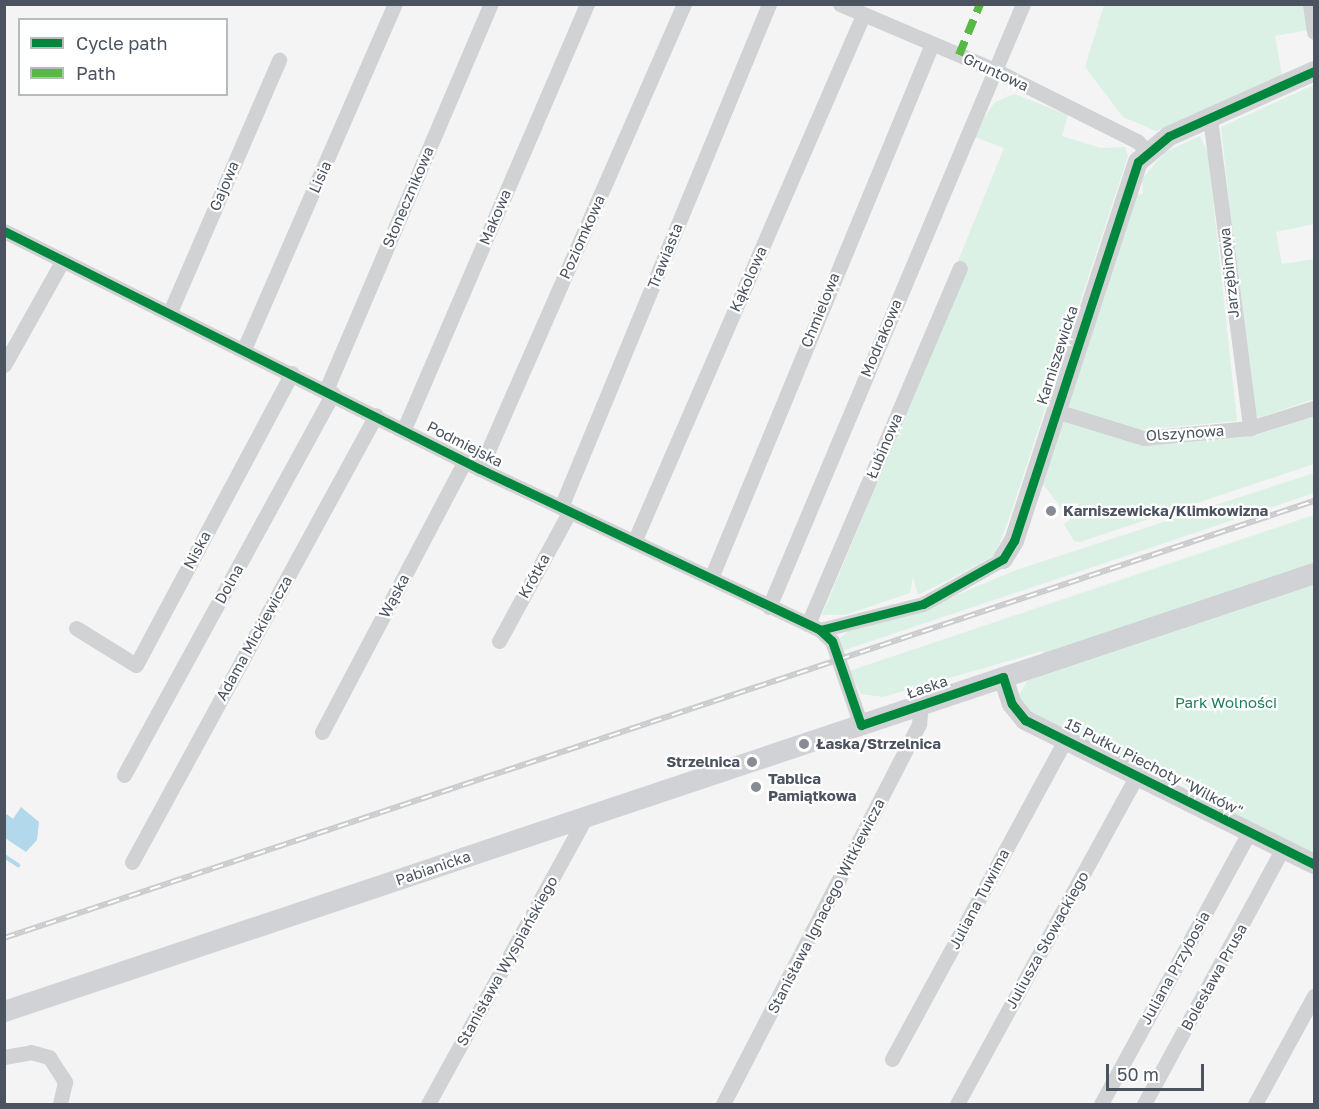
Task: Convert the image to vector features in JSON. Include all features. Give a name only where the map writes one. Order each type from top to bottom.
[{"type":"main road","name":"Łaska","points":[[861,725],[1314,573]]},
{"type":"main road","name":"Pabianicka","points":[[4,1011],[861,725]]},
{"type":"street","name":"Lisia","points":[[244,348],[395,4]]},
{"type":"street","name":"Słonecznikowa","points":[[329,392],[491,4]]},
{"type":"street","name":"Makowa","points":[[404,429],[587,4]]},
{"type":"street","name":"Poziomkowa","points":[[480,469],[684,4]]},
{"type":"street","name":"Trawiasta","points":[[566,509],[769,4]]},
{"type":"street","name":"Gruntowa","points":[[840,4],[994,70],[1137,141],[1147,151]]},
{"type":"street","name":"Modrakowa","points":[[769,607],[1023,4]]},
{"type":"street","points":[[1310,4],[1314,32]]},
{"type":"street","name":"Kąkolowa","points":[[634,542],[863,15]]},
{"type":"street","name":"Chmielowa","points":[[711,578],[932,44]]},
{"type":"street","name":"Gajowa","points":[[170,312],[279,60]]},
{"type":"street","points":[[1147,151],[1210,118],[1314,71]]},
{"type":"street","name":"Jarzębinowa","points":[[1210,118],[1250,428]]},
{"type":"street","name":"Karniszewicka","points":[[814,627],[923,604],[1003,560],[1014,541],[1126,189],[1147,151]]},
{"type":"street","name":"Podmiejska","points":[[4,231],[244,348],[480,469],[814,627]]},
{"type":"street","points":[[4,365],[63,260]]},
{"type":"street","name":"Łubinowa","points":[[814,627],[960,268]]},
{"type":"street","name":"Niska","points":[[76,628],[136,665],[292,373]]},
{"type":"street","name":"Dolna","points":[[124,775],[329,392]]},
{"type":"street","name":"Olszynowa","points":[[1056,411],[1144,438],[1250,428],[1314,408]]},
{"type":"street","name":"Adama Mickiewicza","points":[[132,862],[376,415]]},
{"type":"street","name":"Wąska","points":[[322,732],[465,461]]},
{"type":"street","name":"Krótka","points":[[499,641],[566,509]]},
{"type":"street","points":[[814,627],[832,641],[861,725]]},
{"type":"street","name":"15 Pułku Piechoty \"Wilków\"","points":[[1003,677],[1017,715],[1314,864]]},
{"type":"street","name":"Stanisława Ignacego Witkiewicza","points":[[723,1104],[920,724],[921,705]]},
{"type":"street","name":"Juliana Tuwima","points":[[892,1059],[1066,739]]},
{"type":"street","name":"Juliusza Słowackiego","points":[[957,1104],[1137,775]]},
{"type":"street","name":"Stanisława Wyspiańskiego","points":[[428,1104],[586,817]]},
{"type":"street","name":"Juliana Przybosia","points":[[1101,1104],[1250,831]]},
{"type":"street","name":"Bolesława Prusa","points":[[1144,1104],[1283,849]]},
{"type":"street","points":[[1255,1104],[1314,996]]},
{"type":"street","points":[[4,1057],[31,1052],[49,1057],[65,1082],[60,1104]]},
{"type":"green space","points":[[1104,5],[1304,5],[1308,30],[1275,36],[1282,75],[1156,131],[1123,117],[1085,67]]},
{"type":"green space","points":[[1313,85],[1314,224],[1276,232],[1282,264],[1314,259],[1314,399],[1258,418],[1251,402],[1221,127]]},
{"type":"green space","points":[[1015,94],[1068,115],[1062,136],[1101,148],[1125,147],[1128,156],[1011,513],[995,555],[918,595],[913,577],[910,593],[845,615],[822,615],[968,265],[958,261],[1004,148],[972,136],[995,102]]},
{"type":"green space","points":[[1200,136],[1208,153],[1237,421],[1140,430],[1067,408],[1135,195],[1143,194],[1142,179],[1165,152]]},
{"type":"green space","points":[[1314,416],[1314,464],[1080,542],[1074,541],[1064,524],[1070,519],[1042,483],[1063,420],[1142,445],[1257,435]]},
{"type":"green space","points":[[1314,473],[1314,493],[842,651],[840,638],[850,630],[907,616],[1016,570]]},
{"type":"green space","points":[[1314,515],[1314,565],[1045,655],[1043,651],[883,697],[861,694],[849,671]]},
{"type":"green space","name":"Park Wolności","points":[[1314,582],[1314,857],[1244,822],[1161,770],[1132,763],[1025,713],[1019,695],[1029,678]]},
{"type":"water","points":[[21,807],[39,822],[37,840],[26,852],[5,838],[5,813],[13,819]]},
{"type":"waterway","points":[[4,856],[18,865]]},
{"type":"railway","points":[[4,938],[1314,501]]},
{"type":"marked path","points":[[959,55],[980,4]]},
{"type":"cycle path","points":[[820,630],[923,604],[1003,559],[1014,541],[1138,162],[1169,136],[1314,71]]},
{"type":"cycle path","points":[[4,231],[480,469],[820,630],[832,641],[861,725],[1003,677],[1012,704],[1025,720],[1314,864]]},
{"type":"place","name":"Karniszewicka/Klimkowizna","points":[[1051,511]]},
{"type":"place","name":"Łaska/Strzelnica","points":[[804,744]]},
{"type":"place","name":"Strzelnica","points":[[752,762]]},
{"type":"place","name":"Tablica Pamiątkowa","points":[[756,787]]}]
